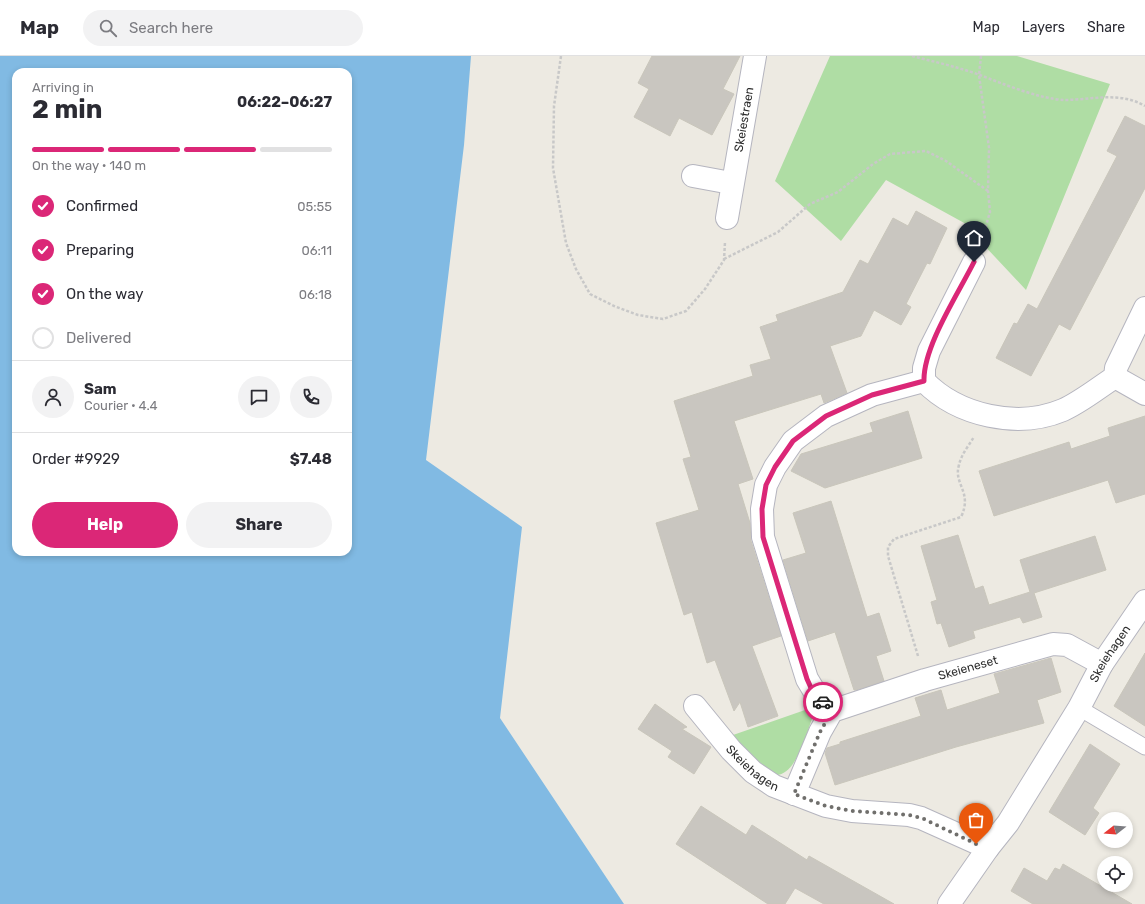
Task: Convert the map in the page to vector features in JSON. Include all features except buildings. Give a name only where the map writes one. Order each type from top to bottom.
[{"type":"street","name":"Skeiestraen","points":[[727,218],[731,183],[744,124],[755,56]]},
{"type":"street","points":[[693,176],[731,183]]},
{"type":"street","points":[[974,262],[929,351],[924,368],[924,381],[932,390],[984,416],[1022,418],[1050,414],[1064,409],[1115,377]]},
{"type":"street","points":[[1115,377],[1116,368],[1145,308]]},
{"type":"street","points":[[1115,377],[1145,394]]},
{"type":"street","points":[[794,794],[820,732],[832,711],[816,695],[807,679],[768,557],[763,537],[762,509],[766,485],[775,467],[793,441],[826,416],[872,395],[924,381]]},
{"type":"street","name":"Skeiehagen","points":[[949,904],[988,848],[1008,824],[1079,708],[1102,664],[1145,601]]},
{"type":"street","name":"Skeieneset","points":[[832,711],[925,680],[1053,644],[1063,643],[1102,664]]},
{"type":"street","name":"Skeiehagen","points":[[695,706],[731,750],[753,772],[774,786],[826,806],[852,811],[902,814],[922,818],[988,848]]},
{"type":"lane","points":[[1079,708],[1145,747]]},
{"type":"path","points":[[562,56],[554,106],[552,168],[566,243],[576,269],[590,294],[614,306],[638,315],[663,319],[686,311],[705,288],[724,260],[778,232],[810,204],[838,192],[873,164],[890,154],[926,151],[946,161],[988,191]]},
{"type":"path","points":[[912,56],[979,75],[1005,85],[1063,100],[1115,97],[1139,102],[1145,106]]},
{"type":"path","points":[[981,56],[979,75],[989,148],[988,191],[990,212]]},
{"type":"path","points":[[724,260],[727,218]]},
{"type":"path","points":[[925,680],[888,556],[888,547],[894,539],[961,517],[965,508],[966,499],[959,476],[958,465],[984,416]]},
{"type":"green space","points":[[830,56],[1017,56],[1110,84],[1026,290],[981,242],[977,230],[886,180],[841,241],[775,181]]},
{"type":"green space","points":[[805,710],[814,713],[804,742],[793,764],[786,771],[778,775],[764,770],[733,735]]},
{"type":"water","points":[[0,56],[471,56],[464,145],[426,460],[522,527],[500,718],[624,904],[0,904]]},
{"type":"way so far","points":[[823,702],[832,711],[826,719],[820,732],[794,794],[826,806],[852,811],[909,815],[922,818],[976,844]]},
{"type":"route","points":[[823,702],[812,690],[807,679],[763,537],[762,509],[766,485],[775,467],[793,441],[826,416],[872,395],[924,381],[924,368],[929,351],[974,262]]}]
